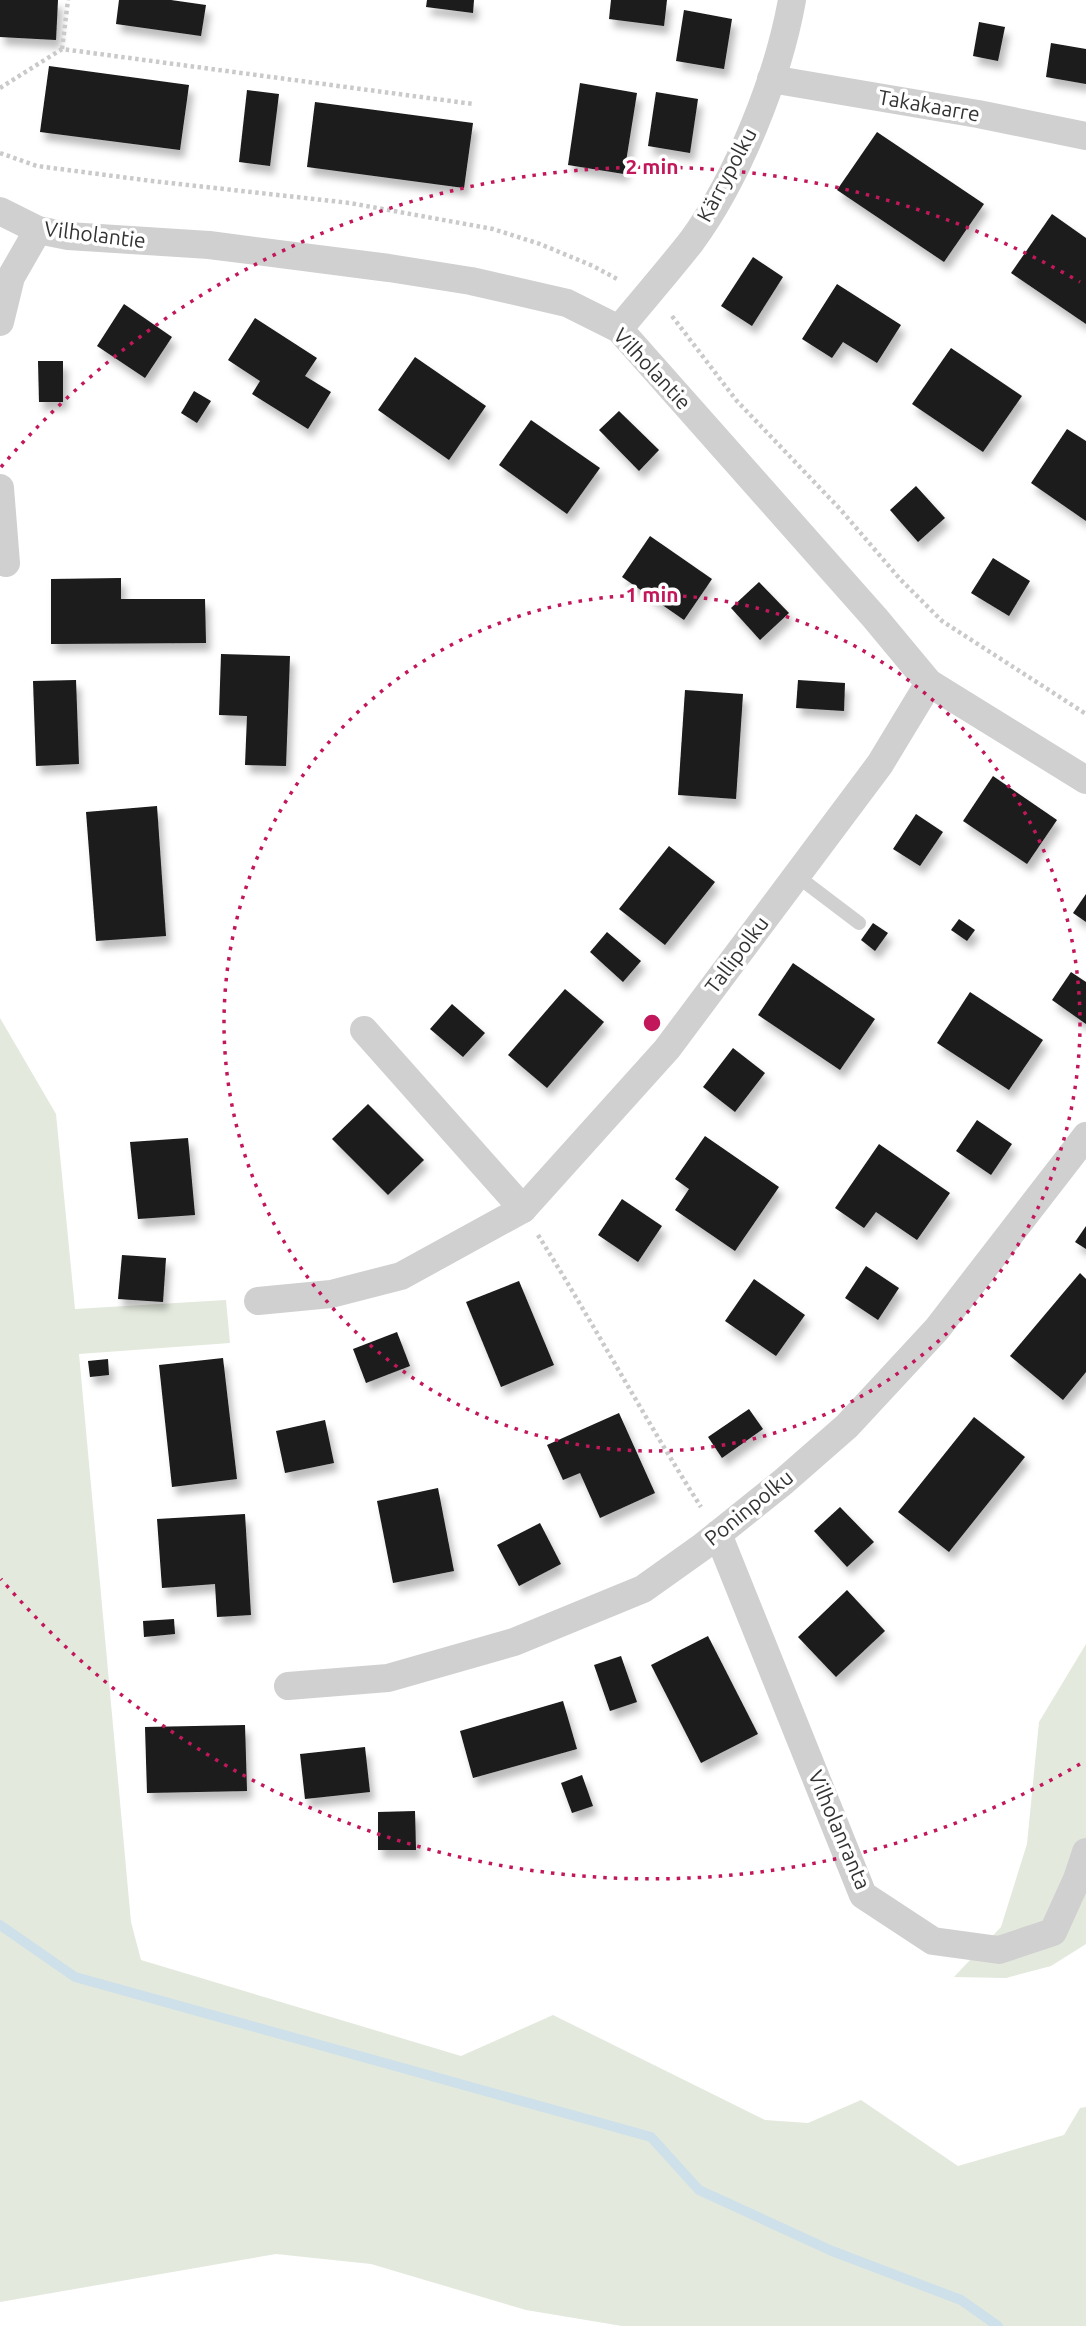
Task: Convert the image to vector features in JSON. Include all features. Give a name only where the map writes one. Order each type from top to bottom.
[{"type":"street","name":"Kärrypolku","points":[[619,329],[692,240],[728,181],[771,79],[792,0]]},
{"type":"street","name":"Takakaarre","points":[[771,79],[978,114],[1086,136]]},
{"type":"street","name":"Vilholantie","points":[[0,211],[38,230],[68,236],[209,245],[471,281],[567,303],[619,329],[875,618],[929,683],[1086,780]]},
{"type":"street","points":[[0,322],[10,277],[38,230]]},
{"type":"street","points":[[0,488],[6,563]]},
{"type":"street","name":"Tallipolku","points":[[258,1301],[331,1294],[401,1276],[523,1209],[667,1049],[880,764],[929,683]]},
{"type":"street","points":[[364,1030],[461,1143],[523,1209]]},
{"type":"street","name":"Poninpolku","points":[[288,1686],[388,1678],[514,1642],[643,1589],[718,1534],[847,1426],[928,1338],[1086,1136]]},
{"type":"street","name":"Vilholanranta","points":[[718,1534],[863,1895],[933,1941],[999,1950],[1053,1931],[1077,1879],[1086,1852]]},
{"type":"lane","points":[[797,876],[859,923]]},
{"type":"path","points":[[62,49],[68,0]]},
{"type":"path","points":[[0,88],[62,49],[473,104]]},
{"type":"path","points":[[0,153],[37,166],[350,203],[493,229],[540,244],[593,266],[648,294],[675,318],[736,400],[942,621],[1086,714]]},
{"type":"path","points":[[523,1209],[586,1312],[670,1460],[718,1534]]},
{"type":"shaded area","points":[[0,1018],[56,1114],[75,1309],[226,1300],[230,1343],[79,1354],[131,1922],[141,1960],[461,2056],[553,2015],[765,2120],[808,2123],[861,2100],[958,2166],[1064,2135],[1080,2108],[1086,2107],[1086,2326],[622,2326],[526,2310],[371,2264],[276,2254],[0,2302]]},
{"type":"shaded area","points":[[1086,1644],[1086,1944],[1051,1966],[1006,1978],[954,1977],[1001,1927],[1027,1844],[1039,1722]]},
{"type":"building","points":[[0,0],[58,0],[56,40],[0,37]]},
{"type":"building","points":[[119,0],[171,0],[206,5],[201,36],[116,24]]},
{"type":"building","points":[[427,0],[474,0],[473,13],[426,7]]},
{"type":"building","points":[[611,0],[667,0],[664,26],[609,19]]},
{"type":"building","points":[[684,10],[732,19],[724,69],[676,61]]},
{"type":"building","points":[[979,22],[1005,27],[998,61],[973,56]]},
{"type":"building","points":[[1051,43],[1086,49],[1086,84],[1046,77]]},
{"type":"building","points":[[49,66],[189,85],[180,150],[40,132]]},
{"type":"building","points":[[580,83],[637,93],[624,174],[568,165]]},
{"type":"building","points":[[247,90],[279,94],[270,166],[239,162]]},
{"type":"building","points":[[656,92],[698,99],[690,153],[648,146]]},
{"type":"building","points":[[315,102],[473,123],[464,188],[307,167]]},
{"type":"building","points":[[877,132],[984,204],[944,262],[837,190]]},
{"type":"building","points":[[1052,214],[1086,238],[1086,324],[1011,273]]},
{"type":"building","points":[[753,257],[783,277],[752,326],[721,306]]},
{"type":"building","points":[[837,284],[901,325],[877,363],[843,342],[832,358],[802,339]]},
{"type":"building","points":[[124,304],[172,337],[145,378],[97,346]]},
{"type":"building","points":[[255,318],[317,358],[305,376],[331,392],[308,429],[252,394],[260,381],[228,360]]},
{"type":"building","points":[[951,348],[1022,396],[983,452],[912,404]]},
{"type":"building","points":[[415,357],[486,406],[449,460],[378,410]]},
{"type":"building","points":[[38,361],[63,361],[63,402],[39,402]]},
{"type":"building","points":[[194,391],[211,401],[197,423],[181,413]]},
{"type":"building","points":[[619,411],[659,450],[639,471],[599,430]]},
{"type":"building","points":[[531,420],[600,468],[567,514],[499,465]]},
{"type":"building","points":[[1067,429],[1086,441],[1086,521],[1031,483]]},
{"type":"building","points":[[916,486],[945,518],[918,542],[890,510]]},
{"type":"building","points":[[650,536],[712,579],[684,620],[622,577]]},
{"type":"building","points":[[993,558],[1030,581],[1009,616],[971,593]]},
{"type":"building","points":[[121,578],[121,599],[205,599],[206,643],[51,644],[51,579]]},
{"type":"building","points":[[759,582],[789,613],[760,640],[731,608]]},
{"type":"building","points":[[221,654],[290,656],[286,766],[245,765],[247,716],[219,715]]},
{"type":"building","points":[[76,680],[79,764],[36,766],[33,681]]},
{"type":"building","points":[[798,680],[845,683],[844,711],[796,708]]},
{"type":"building","points":[[685,690],[743,694],[736,799],[678,795]]},
{"type":"building","points":[[993,776],[1057,820],[1027,864],[963,821]]},
{"type":"building","points":[[157,806],[166,936],[96,941],[86,812]]},
{"type":"building","points":[[916,814],[943,832],[920,866],[893,849]]},
{"type":"building","points":[[669,846],[715,882],[665,945],[619,909]]},
{"type":"building","points":[[1086,894],[1086,922],[1073,913]]},
{"type":"building","points":[[959,919],[975,930],[967,941],[951,930]]},
{"type":"building","points":[[873,923],[888,933],[875,951],[861,940]]},
{"type":"building","points":[[607,932],[641,961],[623,982],[590,952]]},
{"type":"building","points":[[793,963],[875,1019],[840,1070],[758,1015]]},
{"type":"building","points":[[1071,972],[1086,982],[1086,1024],[1052,1000]]},
{"type":"building","points":[[565,989],[604,1022],[547,1088],[508,1055]]},
{"type":"building","points":[[970,992],[1043,1040],[1009,1090],[937,1043]]},
{"type":"building","points":[[452,1004],[485,1033],[463,1057],[430,1029]]},
{"type":"building","points":[[733,1048],[765,1073],[735,1112],[703,1087]]},
{"type":"building","points":[[368,1104],[424,1160],[388,1195],[332,1139]]},
{"type":"building","points":[[977,1120],[1012,1144],[991,1175],[956,1151]]},
{"type":"building","points":[[705,1136],[779,1187],[735,1251],[675,1210],[689,1189],[675,1179]]},
{"type":"building","points":[[188,1138],[195,1215],[138,1219],[130,1142]]},
{"type":"building","points":[[879,1144],[950,1193],[917,1240],[876,1212],[864,1228],[835,1208]]},
{"type":"building","points":[[622,1199],[662,1226],[638,1262],[598,1235]]},
{"type":"building","points":[[1086,1226],[1086,1249],[1075,1242]]},
{"type":"building","points":[[122,1255],[166,1258],[163,1302],[118,1299]]},
{"type":"building","points":[[866,1266],[899,1288],[878,1320],[845,1298]]},
{"type":"building","points":[[1080,1273],[1086,1279],[1086,1372],[1063,1400],[1010,1356]]},
{"type":"building","points":[[754,1279],[805,1315],[776,1356],[725,1321]]},
{"type":"building","points":[[519,1281],[554,1365],[501,1387],[466,1302]]},
{"type":"building","points":[[397,1332],[410,1366],[366,1383],[353,1349]]},
{"type":"building","points":[[223,1358],[237,1479],[172,1487],[159,1365]]},
{"type":"building","points":[[108,1359],[109,1375],[90,1377],[88,1361]]},
{"type":"building","points":[[749,1409],[763,1429],[722,1458],[708,1437]]},
{"type":"building","points":[[619,1413],[655,1493],[600,1518],[580,1473],[563,1480],[547,1445]]},
{"type":"building","points":[[974,1417],[1025,1457],[949,1552],[898,1512]]},
{"type":"building","points":[[325,1420],[334,1463],[285,1473],[276,1431]]},
{"type":"building","points":[[438,1488],[454,1571],[393,1583],[377,1501]]},
{"type":"building","points":[[840,1507],[874,1542],[847,1567],[814,1531]]},
{"type":"building","points":[[245,1514],[251,1615],[217,1617],[215,1584],[162,1588],[157,1519]]},
{"type":"building","points":[[540,1523],[561,1564],[519,1586],[497,1545]]},
{"type":"building","points":[[847,1590],[885,1631],[836,1677],[798,1637]]},
{"type":"building","points":[[174,1619],[175,1634],[144,1637],[143,1621]]},
{"type":"building","points":[[708,1636],[758,1734],[701,1763],[651,1665]]},
{"type":"building","points":[[621,1656],[637,1702],[610,1711],[594,1665]]},
{"type":"building","points":[[563,1701],[577,1749],[473,1778],[460,1731]]},
{"type":"building","points":[[245,1725],[247,1791],[147,1793],[145,1727]]},
{"type":"building","points":[[365,1747],[370,1792],[305,1799],[300,1754]]},
{"type":"building","points":[[582,1775],[593,1806],[572,1813],[561,1783]]},
{"type":"building","points":[[415,1811],[416,1850],[378,1850],[378,1812]]},
{"type":"waterway","points":[[0,1925],[75,1977],[651,2137],[699,2190],[832,2251],[961,2300],[998,2326]]}]
